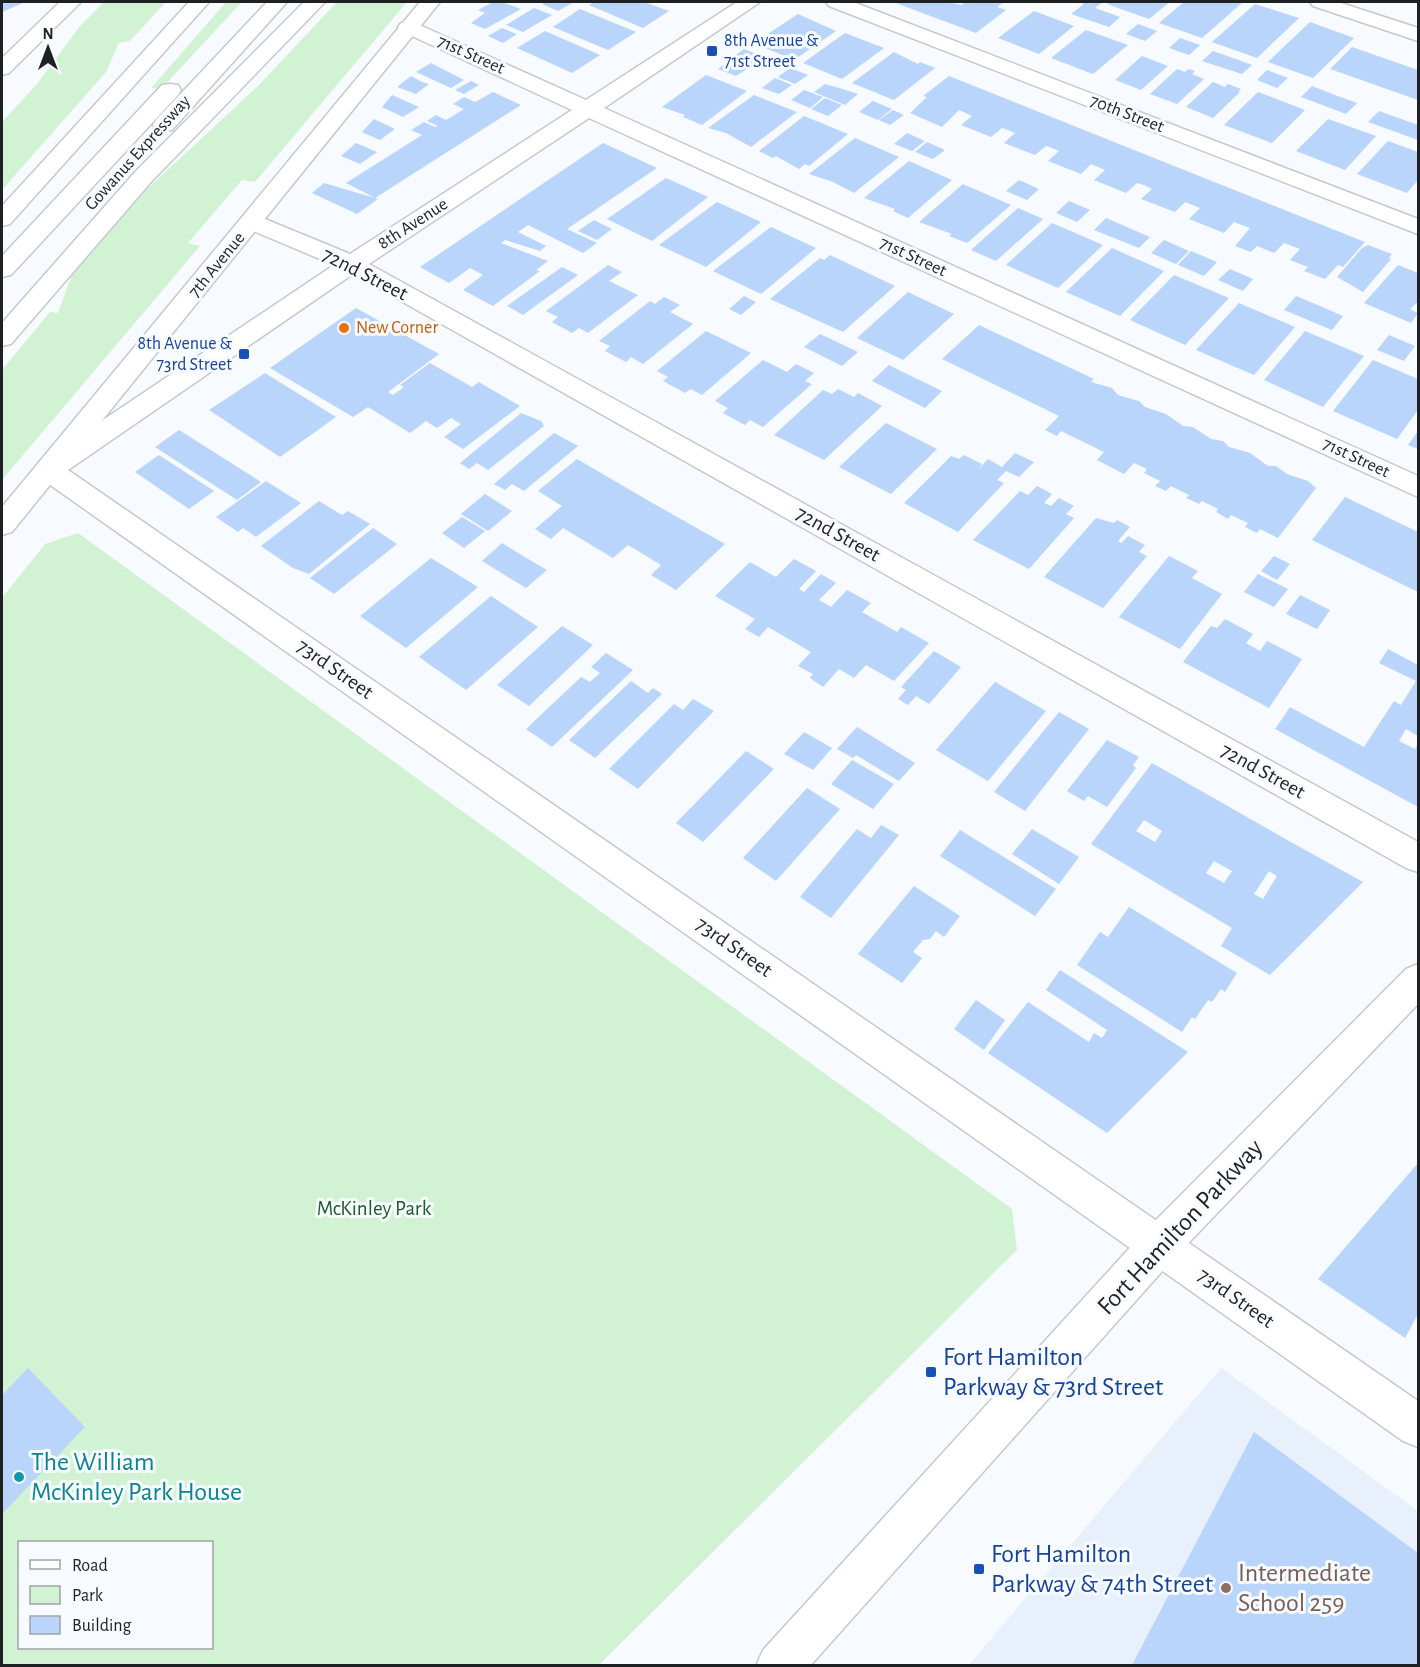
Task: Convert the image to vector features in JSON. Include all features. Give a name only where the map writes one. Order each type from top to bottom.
[{"type":"main road","points":[[2,69],[71,2]]},
{"type":"main road","points":[[2,219],[199,2]]},
{"type":"main road","points":[[2,338],[143,177],[315,2]]},
{"type":"main road","name":"7th Avenue","points":[[2,525],[430,2]]},
{"type":"main road","name":"8th Avenue","points":[[49,470],[352,264],[750,2]]},
{"type":"main road","name":"70th Street","points":[[836,2],[1419,227]]},
{"type":"main road","points":[[1320,2],[1419,35]]},
{"type":"main road","points":[[2,270],[136,128],[267,4]]},
{"type":"main road","name":"Gowanus Expressway","points":[[2,308],[267,4]]},
{"type":"main road","name":"71st Street","points":[[408,27],[1419,487]]},
{"type":"main road","name":"72nd Street","points":[[252,222],[352,264],[1419,858]]},
{"type":"main road","name":"73rd Street","points":[[49,470],[1419,1426]]},
{"type":"main road","name":"Fort Hamilton Parkway","points":[[779,1665],[1160,1244],[1419,980]]},
{"type":"shaded area","name":"Intermediate School 259","points":[[1221,1368],[1418,1511],[1418,1665],[968,1666]]},
{"type":"green space","points":[[104,2],[166,2],[130,41],[119,43],[106,72],[2,190],[2,122],[37,84],[80,26]]},
{"type":"green space","points":[[226,2],[242,2],[161,89],[151,88]]},
{"type":"green space","points":[[337,2],[407,2],[255,182],[242,180],[188,243],[200,246],[2,480],[2,370],[50,312],[58,313],[72,274],[116,218],[260,84]]},
{"type":"green space","name":"McKinley Park","points":[[78,533],[1012,1209],[1017,1250],[599,1665],[2,1665],[2,598],[45,544]]},
{"type":"building","points":[[2,2],[25,2],[2,12]]},
{"type":"building","points":[[493,2],[502,2],[521,9],[485,29],[471,23],[485,13],[478,10]]},
{"type":"building","points":[[574,2],[558,11],[542,4]]},
{"type":"building","points":[[594,2],[644,2],[669,11],[643,28],[589,5]]},
{"type":"building","points":[[893,2],[950,2],[961,5],[966,2],[1004,2],[997,7],[1006,10],[976,33]]},
{"type":"building","points":[[1079,2],[1103,2],[1095,8],[1120,17],[1109,27],[1071,14],[1084,4]]},
{"type":"building","points":[[1111,2],[1170,2],[1149,19],[1107,4]]},
{"type":"building","points":[[1184,2],[1243,2],[1202,38],[1159,23]]},
{"type":"building","points":[[1255,4],[1299,18],[1257,58],[1212,42]]},
{"type":"building","points":[[534,8],[552,15],[523,32],[506,25]]},
{"type":"building","points":[[580,9],[636,32],[608,50],[553,27]]},
{"type":"building","points":[[1034,11],[1074,26],[1039,54],[998,38]]},
{"type":"building","points":[[798,14],[836,31],[794,60],[754,43]]},
{"type":"building","points":[[1310,22],[1354,38],[1313,78],[1268,62]]},
{"type":"building","points":[[1138,24],[1157,31],[1145,41],[1126,34]]},
{"type":"building","points":[[502,28],[517,34],[503,43],[488,36]]},
{"type":"building","points":[[1086,30],[1128,45],[1093,74],[1051,58]]},
{"type":"building","points":[[545,31],[600,55],[572,73],[517,48]]},
{"type":"building","points":[[845,33],[884,48],[842,79],[803,63]]},
{"type":"building","points":[[1180,38],[1200,45],[1189,55],[1169,48]]},
{"type":"building","points":[[1352,47],[1418,70],[1418,100],[1330,69]]},
{"type":"building","points":[[744,49],[761,56],[749,65],[732,58]]},
{"type":"building","points":[[1213,51],[1252,65],[1242,74],[1202,61]]},
{"type":"building","points":[[894,52],[918,64],[920,62],[935,68],[894,100],[852,83]]},
{"type":"building","points":[[1142,56],[1168,66],[1141,90],[1115,80]]},
{"type":"building","points":[[731,59],[750,67],[736,76],[718,69]]},
{"type":"building","points":[[431,63],[464,80],[451,88],[416,72]]},
{"type":"building","points":[[790,68],[808,75],[795,84],[778,77]]},
{"type":"building","points":[[1177,69],[1185,72],[1188,69],[1195,71],[1192,74],[1204,79],[1177,104],[1150,94]]},
{"type":"building","points":[[1267,70],[1288,78],[1277,88],[1257,80]]},
{"type":"building","points":[[706,75],[747,91],[702,125],[683,117],[685,115],[662,107]]},
{"type":"building","points":[[411,76],[429,84],[416,94],[397,87]]},
{"type":"building","points":[[949,76],[1365,242],[1343,267],[1338,265],[1325,279],[1304,271],[1308,267],[1290,260],[1300,249],[1284,243],[1274,253],[1257,246],[1251,252],[1235,246],[1250,228],[1234,222],[1224,233],[1189,219],[1200,208],[1185,202],[1175,212],[1141,199],[1152,189],[1144,185],[1137,183],[1126,193],[1094,180],[1105,170],[1091,164],[1081,174],[1048,161],[1059,151],[1052,148],[1046,146],[1035,155],[1004,143],[1015,133],[1002,128],[991,137],[961,125],[972,116],[959,110],[942,127],[910,113],[927,97],[923,96]]},
{"type":"building","points":[[775,78],[792,85],[779,94],[762,88]]},
{"type":"building","points":[[471,81],[479,85],[464,94],[455,90]]},
{"type":"building","points":[[1213,82],[1225,87],[1228,84],[1241,89],[1213,118],[1186,107]]},
{"type":"building","points":[[825,84],[858,94],[845,105],[814,92]]},
{"type":"building","points":[[1312,86],[1357,103],[1346,114],[1301,97]]},
{"type":"building","points":[[804,90],[823,97],[810,108],[791,100]]},
{"type":"building","points":[[493,92],[521,105],[375,198],[346,183],[422,135],[411,130],[424,122],[438,126],[427,121],[436,115],[446,120],[464,109],[453,104],[464,97],[475,102]]},
{"type":"building","points":[[1258,92],[1305,110],[1272,143],[1224,125]]},
{"type":"building","points":[[392,95],[419,107],[403,117],[382,107]]},
{"type":"building","points":[[754,95],[797,112],[751,147],[726,133],[708,128]]},
{"type":"building","points":[[825,98],[842,105],[828,116],[811,109]]},
{"type":"building","points":[[873,101],[892,109],[878,120],[859,112]]},
{"type":"building","points":[[893,110],[904,115],[890,125],[879,120]]},
{"type":"building","points":[[1379,111],[1418,125],[1418,140],[1368,122]]},
{"type":"building","points":[[804,116],[848,134],[809,166],[805,164],[799,169],[776,156],[773,158],[759,151]]},
{"type":"building","points":[[374,119],[395,129],[380,140],[362,132]]},
{"type":"building","points":[[1328,119],[1376,136],[1345,170],[1296,151]]},
{"type":"building","points":[[907,133],[925,141],[912,151],[894,144]]},
{"type":"building","points":[[855,138],[899,157],[854,193],[833,182],[809,174]]},
{"type":"building","points":[[1388,141],[1418,152],[1418,180],[1407,193],[1357,174]]},
{"type":"building","points":[[927,142],[945,150],[933,159],[915,152]]},
{"type":"building","points":[[356,143],[377,152],[360,164],[341,156]]},
{"type":"building","points":[[603,143],[657,168],[567,229],[597,243],[583,253],[528,225],[518,232],[546,246],[540,251],[505,240],[501,243],[548,261],[536,270],[540,271],[493,306],[463,290],[483,275],[470,268],[449,283],[420,267]]},
{"type":"building","points":[[909,161],[952,180],[908,218],[893,211],[895,209],[864,198]]},
{"type":"building","points":[[666,178],[708,197],[652,241],[607,219]]},
{"type":"building","points":[[1019,180],[1039,189],[1027,200],[1006,191]]},
{"type":"building","points":[[324,183],[378,199],[357,214],[312,193]]},
{"type":"building","points":[[963,184],[1011,205],[967,243],[949,236],[952,234],[919,222]]},
{"type":"building","points":[[1069,201],[1090,210],[1077,222],[1056,213]]},
{"type":"building","points":[[717,202],[761,222],[706,267],[659,245]]},
{"type":"building","points":[[1018,208],[1043,219],[996,261],[971,250]]},
{"type":"building","points":[[1106,218],[1150,237],[1139,248],[1094,230]]},
{"type":"building","points":[[594,220],[612,229],[597,240],[578,231]]},
{"type":"building","points":[[1052,223],[1103,245],[1058,288],[1006,265]]},
{"type":"building","points":[[771,227],[816,248],[761,294],[713,271]]},
{"type":"building","points":[[1164,240],[1189,251],[1176,264],[1151,253]]},
{"type":"building","points":[[1368,245],[1392,254],[1389,258],[1391,259],[1363,292],[1337,277],[1362,248]]},
{"type":"building","points":[[1112,248],[1164,271],[1120,316],[1066,292]]},
{"type":"building","points":[[1191,251],[1217,262],[1204,276],[1178,265]]},
{"type":"building","points":[[830,255],[895,286],[843,332],[770,299],[820,258],[824,260]]},
{"type":"building","points":[[608,265],[622,272],[609,281],[638,295],[588,333],[579,328],[572,333],[552,322],[558,317],[546,311]]},
{"type":"building","points":[[1398,265],[1418,273],[1418,302],[1410,309],[1418,313],[1411,323],[1364,303]]},
{"type":"building","points":[[562,267],[578,275],[523,315],[507,306]]},
{"type":"building","points":[[1230,269],[1253,279],[1243,291],[1218,280]]},
{"type":"building","points":[[1174,275],[1229,298],[1185,345],[1130,320]]},
{"type":"building","points":[[908,292],[954,314],[903,360],[857,338]]},
{"type":"building","points":[[744,296],[756,302],[741,315],[729,309]]},
{"type":"building","points":[[1296,296],[1343,316],[1332,330],[1284,310]]},
{"type":"building","points":[[664,297],[680,305],[670,312],[693,324],[643,364],[631,357],[626,362],[605,351],[610,346],[599,341],[650,301],[655,304]]},
{"type":"building","points":[[1239,303],[1295,327],[1254,375],[1196,350]]},
{"type":"building","points":[[356,308],[439,354],[388,392],[393,395],[404,387],[400,385],[430,363],[472,387],[479,382],[520,406],[463,449],[444,437],[461,424],[451,418],[437,428],[426,421],[410,433],[368,407],[353,417],[270,368]]},
{"type":"building","points":[[979,325],[1094,379],[1091,382],[1112,388],[1118,395],[1139,401],[1145,407],[1166,414],[1183,426],[1193,427],[1211,439],[1223,441],[1229,447],[1250,453],[1268,466],[1276,466],[1287,474],[1308,481],[1316,488],[1278,538],[1260,529],[1257,533],[1245,527],[1248,523],[1231,515],[1228,519],[1216,512],[1218,509],[1202,501],[1199,504],[1186,498],[1189,495],[1171,486],[1166,491],[1155,486],[1160,481],[1144,473],[1147,469],[1134,463],[1124,474],[1097,460],[1104,452],[1061,431],[1057,436],[1045,430],[1059,416],[942,359]]},
{"type":"building","points":[[706,331],[751,353],[702,395],[691,389],[685,393],[663,381],[668,377],[657,371]]},
{"type":"building","points":[[1305,331],[1364,356],[1323,407],[1264,380]]},
{"type":"building","points":[[820,334],[858,352],[842,366],[804,347]]},
{"type":"building","points":[[1389,335],[1415,346],[1404,361],[1377,350]]},
{"type":"building","points":[[763,360],[787,372],[796,364],[814,373],[805,381],[812,384],[763,427],[750,420],[745,425],[723,413],[728,408],[715,401]]},
{"type":"building","points":[[1373,360],[1418,379],[1418,410],[1397,439],[1333,411]]},
{"type":"building","points":[[889,365],[942,391],[925,408],[872,381]]},
{"type":"building","points":[[265,373],[336,417],[280,457],[209,410]]},
{"type":"building","points":[[838,389],[854,397],[858,393],[882,406],[824,460],[774,435],[823,390],[832,394]]},
{"type":"building","points":[[521,413],[541,421],[544,426],[488,470],[477,463],[469,469],[460,463]]},
{"type":"building","points":[[886,423],[937,449],[891,494],[839,467]]},
{"type":"building","points":[[179,430],[261,482],[237,500],[155,447]]},
{"type":"building","points":[[1418,431],[1418,449],[1408,445]]},
{"type":"building","points":[[554,433],[578,446],[524,491],[512,484],[505,490],[494,484]]},
{"type":"building","points":[[1015,453],[1034,462],[1019,477],[1006,471],[997,480],[1004,483],[958,532],[904,503],[951,456],[959,459],[964,455],[982,464],[978,470],[988,459],[1002,467]]},
{"type":"building","points":[[159,455],[214,491],[189,509],[135,472]]},
{"type":"building","points":[[577,459],[725,544],[676,590],[651,575],[661,565],[628,545],[613,558],[563,528],[551,539],[535,529],[562,506],[538,491]]},
{"type":"building","points":[[266,481],[301,503],[256,537],[243,528],[238,532],[216,517]]},
{"type":"building","points":[[1037,486],[1052,494],[1044,503],[1051,506],[1059,498],[1074,506],[1066,514],[1074,518],[1029,569],[973,540],[1020,491],[1028,495]]},
{"type":"building","points":[[485,494],[512,511],[488,531],[461,514]]},
{"type":"building","points":[[1345,497],[1418,532],[1418,592],[1312,540]]},
{"type":"building","points":[[319,501],[342,515],[348,511],[370,524],[309,574],[293,568],[261,546]]},
{"type":"building","points":[[462,517],[485,531],[464,548],[442,533]]},
{"type":"building","points":[[1096,518],[1114,523],[1117,520],[1130,527],[1118,541],[1121,543],[1128,536],[1145,545],[1139,552],[1147,556],[1103,608],[1044,577]]},
{"type":"building","points":[[373,528],[397,544],[334,594],[310,578]]},
{"type":"building","points":[[502,543],[547,570],[526,588],[482,561]]},
{"type":"building","points":[[1169,556],[1198,571],[1192,578],[1222,594],[1180,649],[1119,617]]},
{"type":"building","points":[[1274,556],[1290,564],[1277,580],[1261,571]]},
{"type":"building","points":[[431,558],[478,587],[406,648],[360,616]]},
{"type":"building","points":[[794,559],[816,571],[799,589],[804,592],[821,574],[836,583],[819,600],[831,607],[847,590],[871,603],[862,612],[897,632],[901,627],[929,643],[894,681],[866,665],[854,678],[839,669],[823,687],[810,678],[813,674],[798,666],[811,652],[768,627],[759,637],[745,629],[755,619],[715,596],[750,562],[776,577]]},
{"type":"building","points":[[1258,574],[1288,589],[1274,607],[1244,592]]},
{"type":"building","points":[[1300,595],[1330,610],[1317,629],[1286,614]]},
{"type":"building","points":[[491,596],[538,627],[466,690],[419,657]]},
{"type":"building","points":[[1225,619],[1253,634],[1246,643],[1260,651],[1267,641],[1302,659],[1269,708],[1183,662],[1211,626],[1217,628]]},
{"type":"building","points":[[562,626],[593,645],[529,706],[497,685]]},
{"type":"building","points":[[1388,649],[1418,665],[1418,736],[1406,729],[1399,741],[1415,749],[1418,744],[1418,807],[1275,729],[1290,707],[1364,747],[1394,701],[1401,705],[1416,681],[1379,663]]},
{"type":"building","points":[[934,651],[961,667],[929,704],[916,696],[908,705],[898,699],[906,690],[901,687]]},
{"type":"building","points":[[606,653],[633,670],[552,747],[526,729],[581,677],[590,682],[600,673],[591,667]]},
{"type":"building","points":[[631,681],[648,693],[653,688],[662,694],[595,758],[569,740]]},
{"type":"building","points":[[995,682],[1046,711],[988,781],[936,750]]},
{"type":"building","points":[[693,699],[714,711],[638,789],[609,769],[674,704],[683,710]]},
{"type":"building","points":[[1059,712],[1089,729],[1025,811],[994,792]]},
{"type":"building","points":[[857,727],[915,763],[899,781],[856,755],[853,758],[837,749]]},
{"type":"building","points":[[804,732],[832,748],[813,770],[784,754]]},
{"type":"building","points":[[1107,740],[1139,757],[1133,765],[1136,768],[1107,807],[1088,796],[1084,801],[1067,791]]},
{"type":"building","points":[[746,751],[774,769],[703,842],[676,823]]},
{"type":"building","points":[[852,760],[894,784],[873,809],[831,784]]},
{"type":"building","points":[[1152,763],[1363,882],[1270,975],[1221,946],[1232,928],[1091,844]],"holes":[[[1144,820],[1162,831],[1155,842],[1136,831]],[[1214,861],[1232,871],[1224,883],[1206,873]],[[1269,871],[1277,876],[1263,899],[1254,894]]]},
{"type":"building","points":[[807,788],[840,809],[776,881],[743,858]]},
{"type":"building","points":[[881,825],[899,835],[831,918],[800,897],[857,829],[871,838]]},
{"type":"building","points":[[1032,829],[1079,857],[1059,884],[1012,854]]},
{"type":"building","points":[[960,830],[1056,889],[1035,916],[940,856]]},
{"type":"building","points":[[914,886],[960,916],[944,937],[936,931],[930,939],[923,940],[913,952],[922,958],[902,983],[858,954]]},
{"type":"building","points":[[1129,907],[1237,973],[1225,992],[1221,989],[1212,1002],[1208,1000],[1195,1019],[1192,1017],[1182,1032],[1077,965],[1100,932],[1108,937]]},
{"type":"building","points":[[1060,970],[1188,1052],[1107,1133],[988,1053],[1028,1002],[1089,1042],[1094,1033],[1102,1038],[1107,1030],[1046,990]]},
{"type":"building","points":[[976,1000],[1005,1020],[984,1050],[954,1029]]},
{"type":"building","points":[[1418,1163],[1418,1314],[1405,1338],[1318,1279]]},
{"type":"building","name":"The William McKinley Park House","points":[[28,1368],[85,1427],[2,1514],[2,1395]]},
{"type":"building","points":[[1254,1432],[1418,1553],[1418,1665],[1132,1665]]},
{"type":"place","name":"8th Avenue & 71st Street","points":[[712,51]]},
{"type":"place","name":"New Corner","points":[[344,328]]},
{"type":"place","name":"8th Avenue & 73rd Street","points":[[244,354]]},
{"type":"place","name":"Fort Hamilton Parkway & 73rd Street","points":[[931,1372]]},
{"type":"place","name":"The William McKinley Park House","points":[[19,1477]]},
{"type":"place","name":"Fort Hamilton Parkway & 74th Street","points":[[979,1569]]},
{"type":"place","name":"Intermediate School 259","points":[[1226,1588]]}]
